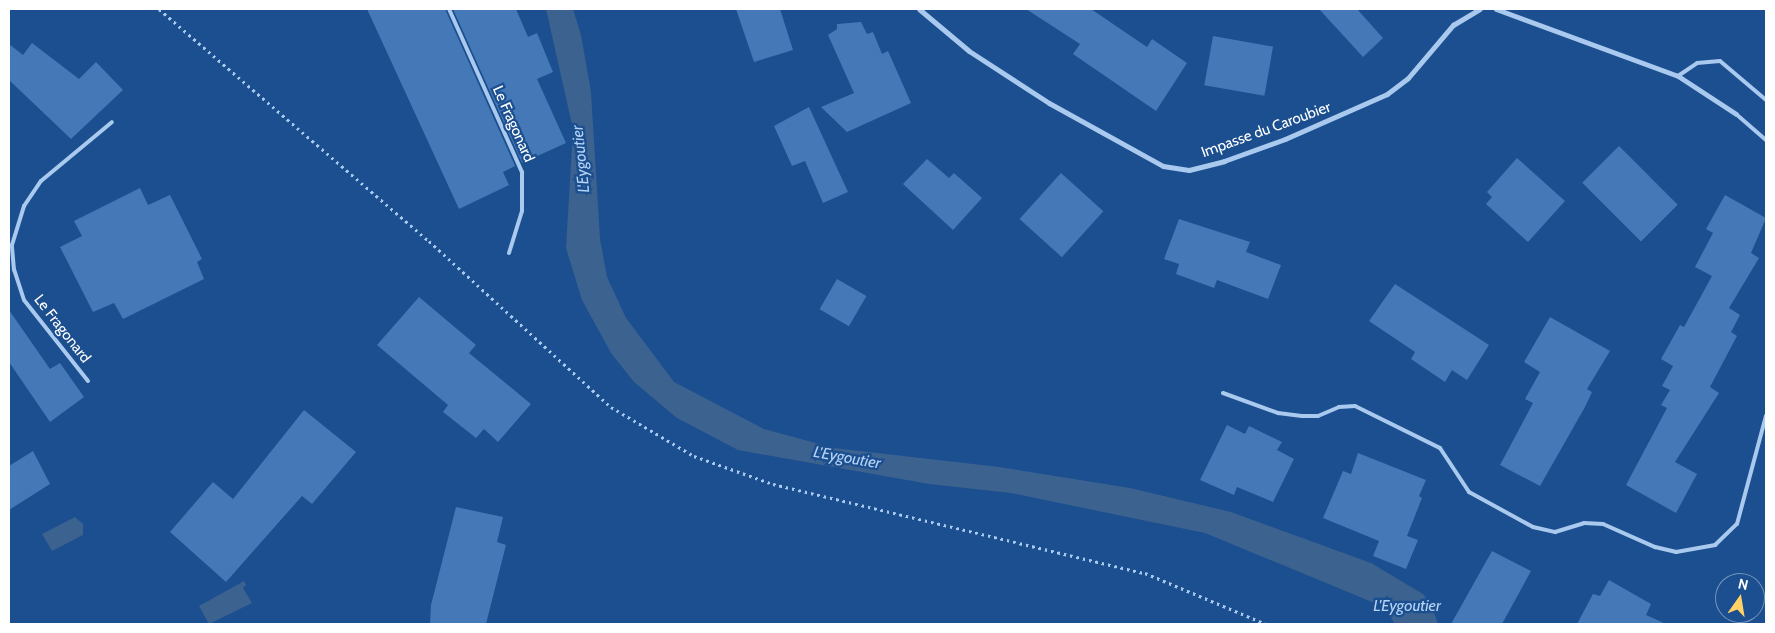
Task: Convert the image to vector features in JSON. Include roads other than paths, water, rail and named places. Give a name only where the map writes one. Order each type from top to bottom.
[{"type":"street","name":"Impasse du Caroubier","points":[[919,9],[1005,76],[1126,147],[1175,170],[1224,161],[1366,105],[1408,78],[1453,25],[1480,9]]},
{"type":"street","points":[[1496,9],[1678,76],[1736,114]]},
{"type":"lane","name":"Le Fragonard","points":[[449,9],[522,172],[522,211],[509,253]]},
{"type":"lane","points":[[1678,76],[1697,63],[1720,61],[1766,100]]},
{"type":"lane","points":[[1736,114],[1766,140]]},
{"type":"lane","name":"Le Fragonard","points":[[88,381],[24,300],[12,257],[14,231],[24,206],[41,180],[112,122]]},
{"type":"lane","points":[[9,230],[14,231]]},
{"type":"lane","points":[[1223,393],[1278,414],[1318,416],[1339,407],[1355,406],[1435,444],[1448,455],[1458,478],[1469,492],[1532,527],[1556,532],[1584,523],[1603,524],[1655,547],[1676,552],[1715,545],[1737,524],[1766,416]]},
{"type":"water","name":"L'Eygoutier","points":[[546,9],[573,9],[581,35],[591,92],[600,239],[607,277],[626,318],[674,382],[764,429],[834,448],[999,467],[1130,488],[1231,512],[1371,563],[1423,594],[1431,604],[1438,624],[1395,624],[1384,607],[1205,533],[1011,493],[929,484],[738,450],[677,418],[634,382],[611,353],[582,300],[566,248],[573,129]]},
{"type":"water","points":[[75,517],[83,524],[83,535],[52,551],[42,534]]},
{"type":"water","points":[[244,581],[246,585],[243,588],[252,603],[209,624],[199,606]]}]
